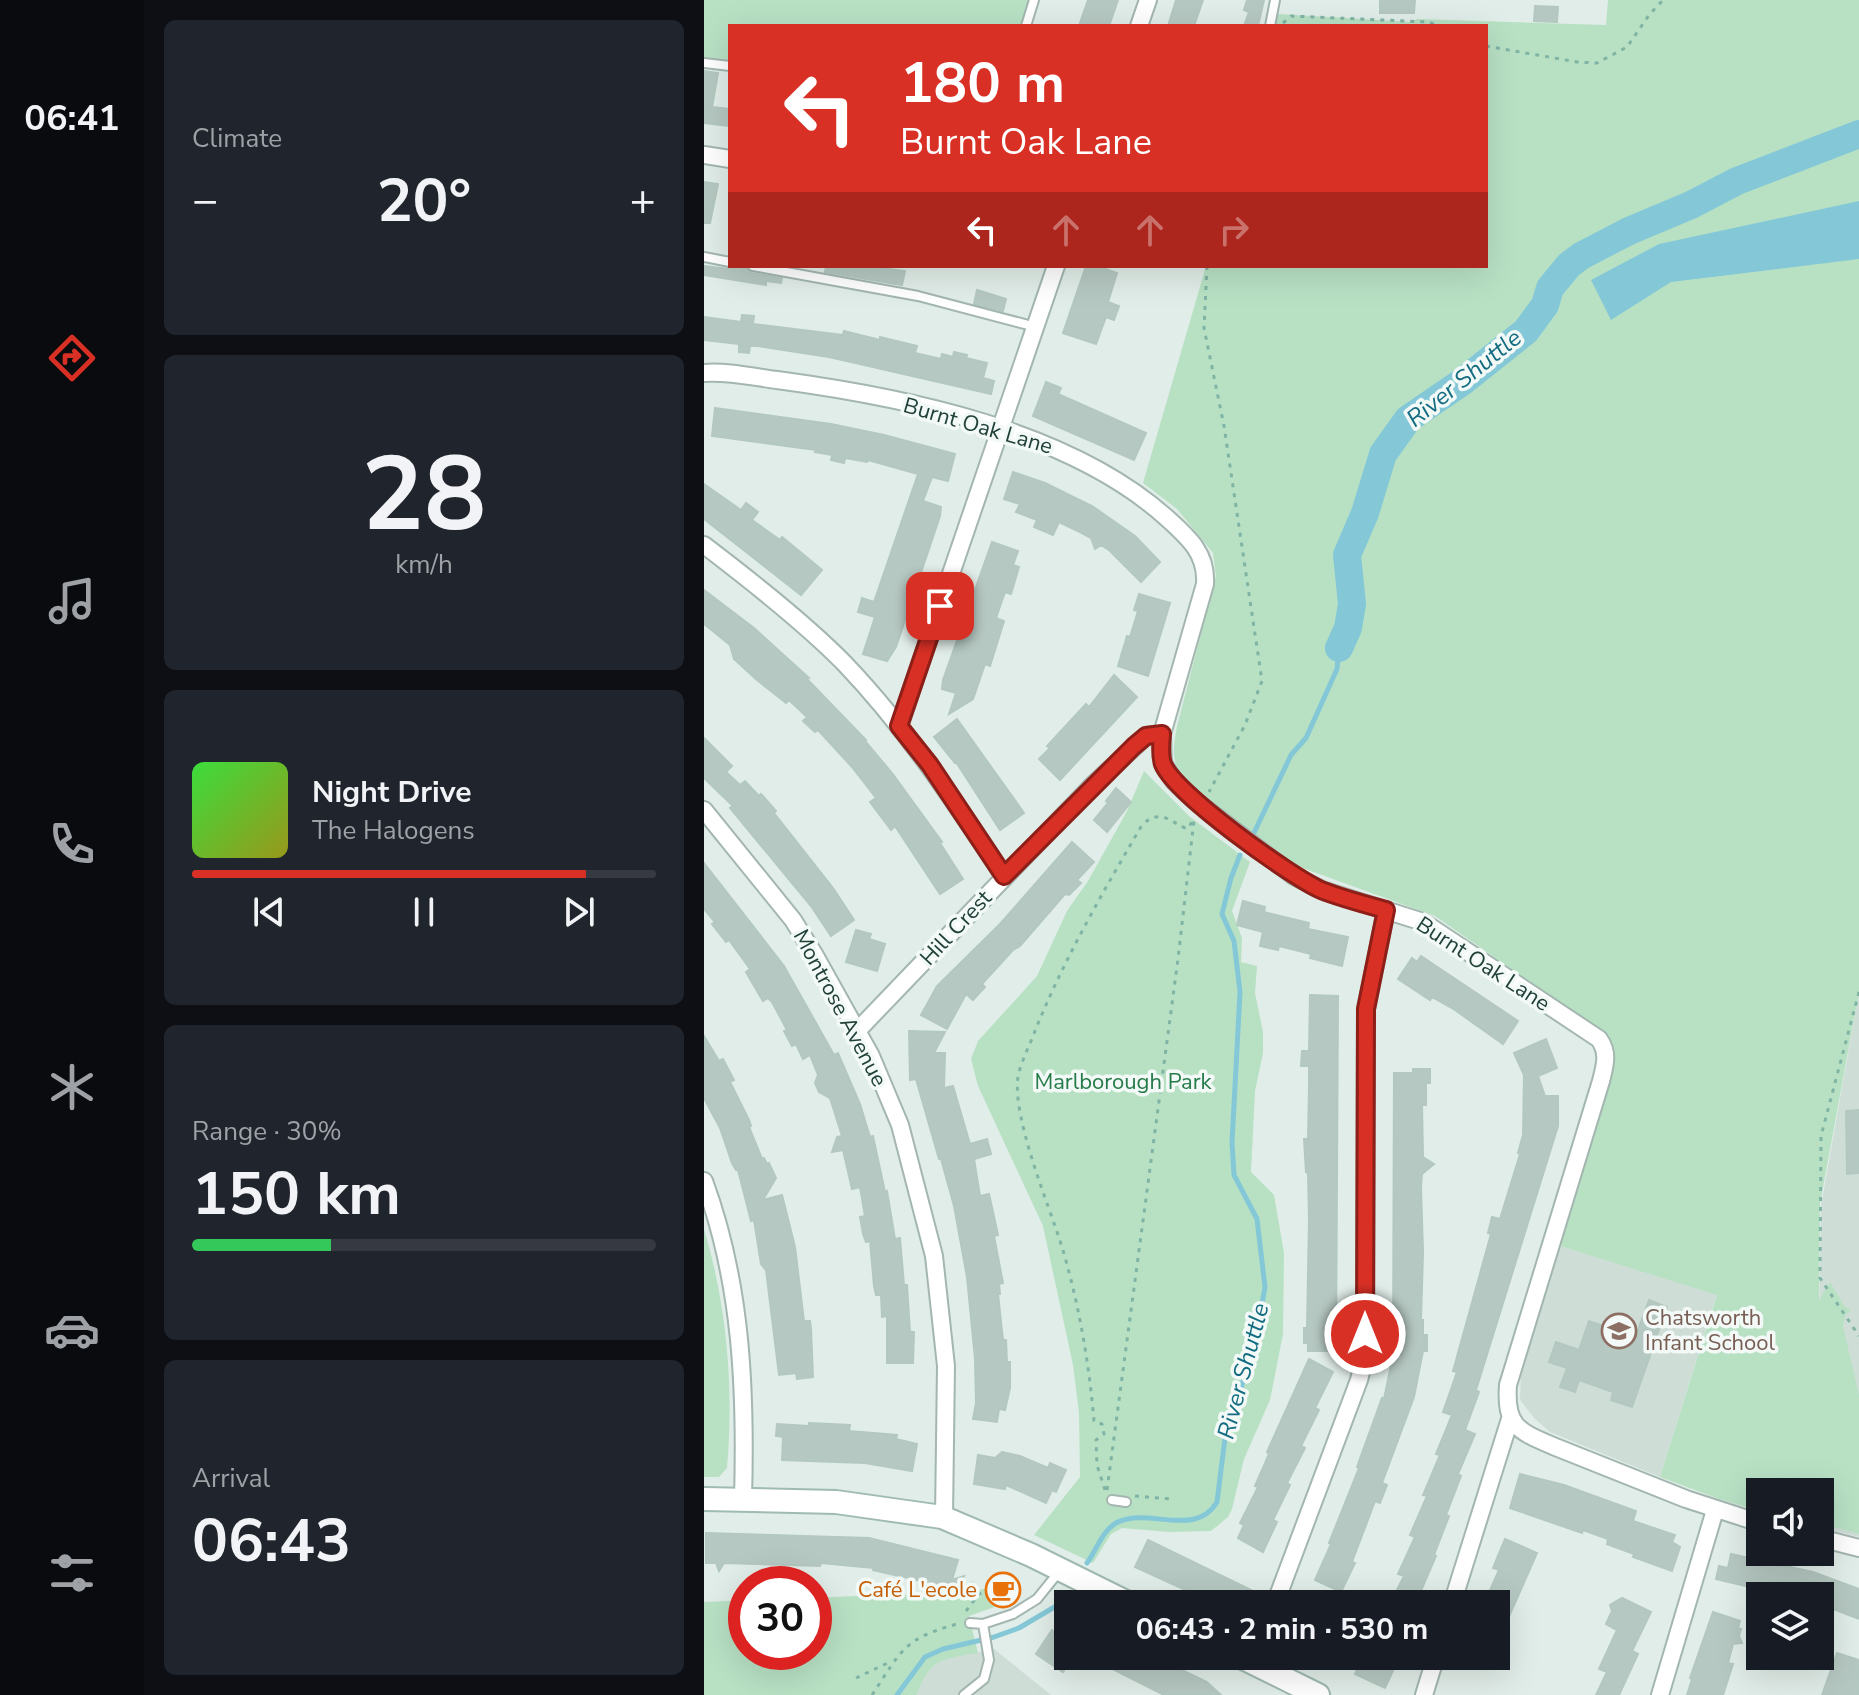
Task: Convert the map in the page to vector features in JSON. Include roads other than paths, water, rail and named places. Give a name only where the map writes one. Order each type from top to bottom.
[{"type":"street","points":[[1140,24],[1148,0]]},
{"type":"street","points":[[704,155],[728,159]]},
{"type":"street","points":[[899,726],[1055,268]]},
{"type":"street","name":"Burnt Oak Lane","points":[[704,373],[821,386],[1001,429],[1074,456],[1132,490],[1184,534],[1206,568],[1205,584],[1162,734],[1163,763],[1174,781],[1194,800],[1294,876],[1322,890],[1418,920],[1599,1039],[1606,1054],[1589,1123],[1508,1385],[1510,1419],[1456,1590]]},
{"type":"street","points":[[704,545],[843,661],[930,765],[1004,876]]},
{"type":"street","name":"Hill Crest","points":[[858,1030],[1004,876],[1134,746],[1146,736],[1162,734]]},
{"type":"street","name":"Montrose Avenue","points":[[704,810],[793,920],[858,1030],[900,1125],[934,1256],[946,1366],[944,1517]]},
{"type":"street","points":[[1280,1590],[1359,1380],[1365,1356],[1366,1009],[1386,910]]},
{"type":"street","points":[[704,1181],[721,1232],[736,1311],[743,1374],[743,1499]]},
{"type":"street","points":[[1510,1419],[1532,1437],[1715,1510],[1746,1519]]},
{"type":"street","points":[[704,1499],[836,1502],[944,1517],[1101,1590]]},
{"type":"street","points":[[1660,1695],[1715,1510]]},
{"type":"street","points":[[1834,1542],[1859,1548]]},
{"type":"street","points":[[1271,1670],[1318,1695]]},
{"type":"street","points":[[1424,1695],[1432,1670]]},
{"type":"lane","points":[[1027,24],[1034,0]]},
{"type":"lane","points":[[1270,24],[1275,0]]},
{"type":"lane","points":[[704,63],[728,66]]},
{"type":"lane","points":[[704,257],[728,262]]},
{"type":"lane","points":[[764,268],[918,296],[1036,327]]},
{"type":"lane","points":[[1112,1500],[1129,1499]]},
{"type":"lane","points":[[970,1623],[984,1625],[1013,1614],[1037,1599],[1053,1577],[1062,1571]]},
{"type":"lane","points":[[964,1695],[984,1679],[989,1660],[984,1625]]},
{"type":"water","points":[[1859,201],[1859,259],[1671,282],[1611,320],[1591,280],[1659,244]]},
{"type":"waterway","name":"River Shuttle","points":[[1339,648],[1348,628],[1352,604],[1347,555],[1365,513],[1383,454],[1408,419],[1462,382],[1526,331],[1545,305],[1550,288],[1581,256],[1737,181],[1859,134]]},
{"type":"waterway","name":"River Shuttle","points":[[1252,837],[1291,755],[1306,738],[1337,669],[1339,648]]},
{"type":"waterway","name":"River Shuttle","points":[[1087,1563],[1103,1536],[1116,1523],[1142,1518],[1196,1518],[1208,1513],[1217,1502],[1225,1438],[1255,1344],[1265,1287],[1257,1219],[1234,1175],[1232,1143],[1240,992],[1234,941],[1222,914],[1240,855]]},
{"type":"waterway","name":"River Shuttle","points":[[897,1695],[925,1657],[1019,1628],[1054,1607]]},
{"type":"place","name":"Chatsworth Infant School","points":[[1619,1331]]},
{"type":"place","name":"Café L'ecole","points":[[1003,1590]]},
{"type":"park label","name":"Marlborough Park","points":[[1123,1082]]}]
